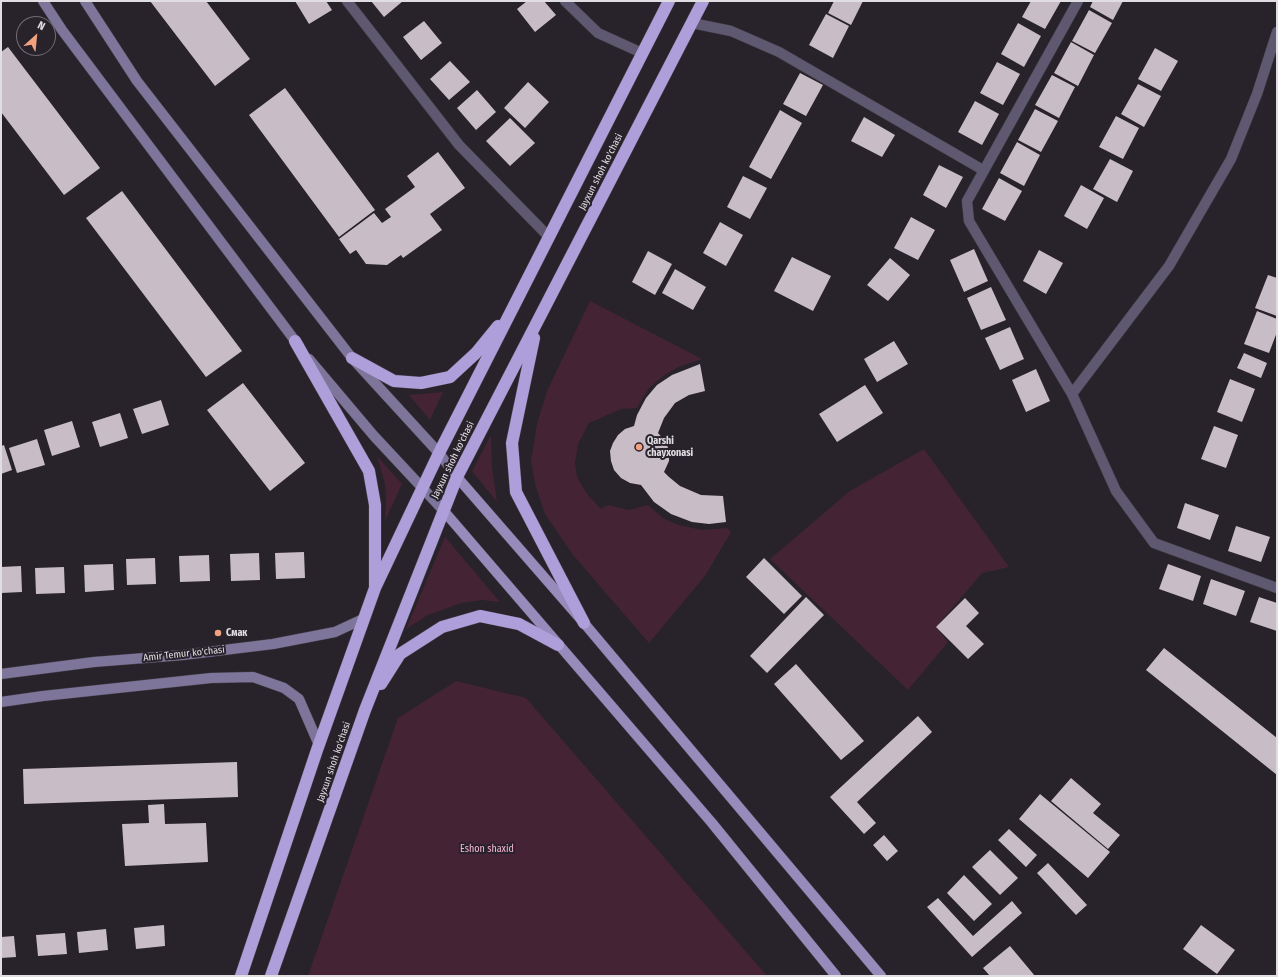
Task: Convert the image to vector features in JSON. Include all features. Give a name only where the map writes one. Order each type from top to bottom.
[{"type":"highway","name":"Jayxun shoh ko'chasi","points":[[241,976],[319,745],[375,588],[439,453],[669,1]]},
{"type":"highway","name":"Jayxun shoh ko'chasi","points":[[271,976],[365,710],[457,477],[703,1]]},
{"type":"highway","points":[[352,358],[394,381],[421,383],[450,377],[476,353],[512,308]]},
{"type":"highway","points":[[537,323],[512,443],[516,492],[584,623]]},
{"type":"highway","points":[[295,342],[369,471],[374,505],[375,588]]},
{"type":"highway","points":[[365,710],[400,654],[442,626],[480,616],[519,624],[558,645]]},
{"type":"main road","points":[[43,1],[62,30],[295,342],[374,436],[443,510],[712,823],[836,976]]},
{"type":"main road","points":[[85,1],[137,81],[352,358],[439,453],[457,477],[584,623],[881,976]]},
{"type":"main road","name":"Amir Temur ko'chasi","points":[[1,674],[94,662],[183,655],[273,644],[335,632],[363,619]]},
{"type":"main road","points":[[1,702],[211,678],[253,677],[284,688],[300,699],[319,745]]},
{"type":"street","points":[[347,1],[459,145],[549,236]]},
{"type":"street","points":[[565,1],[598,33],[642,53]]},
{"type":"street","points":[[1078,1],[967,201],[969,221],[1072,394],[1116,491],[1154,543],[1277,588]]},
{"type":"street","points":[[692,23],[731,31],[779,52],[983,170]]},
{"type":"street","points":[[1072,394],[1169,266],[1231,159],[1257,94],[1277,32]]},
{"type":"green space","points":[[590,301],[702,359],[678,367],[662,377],[649,388],[637,408],[621,409],[589,423],[578,444],[575,463],[577,477],[587,494],[601,509],[608,505],[629,510],[648,505],[663,518],[678,525],[702,530],[727,528],[731,532],[705,576],[649,643],[573,555],[545,514],[535,484],[531,461],[537,424],[547,391]]},
{"type":"green space","points":[[443,392],[430,420],[409,395]]},
{"type":"green space","points":[[491,435],[492,467],[497,502],[472,471]]},
{"type":"green space","points":[[924,449],[1009,567],[982,573],[936,627],[948,642],[908,690],[770,559],[850,491]]},
{"type":"green space","points":[[377,456],[402,484],[385,521],[385,484]]},
{"type":"green space","points":[[445,537],[500,602],[482,600],[461,603],[428,615],[406,629]]},
{"type":"green space","name":"Eshon shaxid","points":[[456,681],[526,698],[767,976],[308,976],[398,718]]},
{"type":"building","points":[[150,1],[206,1],[250,59],[215,86]]},
{"type":"building","points":[[295,1],[326,1],[332,10],[309,24]]},
{"type":"building","points":[[371,1],[403,1],[384,17]]},
{"type":"building","points":[[527,1],[544,1],[556,15],[535,32],[517,9]]},
{"type":"building","points":[[834,1],[863,1],[851,25],[828,13]]},
{"type":"building","points":[[1031,1],[1061,1],[1045,29],[1022,17]]},
{"type":"building","points":[[1093,1],[1123,1],[1113,20],[1090,7]]},
{"type":"building","points":[[1089,10],[1112,23],[1095,53],[1072,41]]},
{"type":"building","points":[[826,14],[849,26],[833,58],[809,45]]},
{"type":"building","points":[[424,21],[442,43],[421,60],[403,37]]},
{"type":"building","points":[[1018,23],[1041,36],[1024,67],[1001,54]]},
{"type":"building","points":[[1071,42],[1094,55],[1078,86],[1054,73]]},
{"type":"building","points":[[8,47],[100,168],[64,195],[1,112],[1,52]]},
{"type":"building","points":[[1155,48],[1178,61],[1161,91],[1138,79]]},
{"type":"building","points":[[450,61],[470,82],[449,100],[430,79]]},
{"type":"building","points":[[997,62],[1020,74],[1003,105],[980,93]]},
{"type":"building","points":[[800,73],[823,85],[806,116],[783,104]]},
{"type":"building","points":[[1052,75],[1075,87],[1059,118],[1035,105]]},
{"type":"building","points":[[528,82],[549,102],[525,128],[504,108]]},
{"type":"building","points":[[1138,84],[1161,96],[1144,127],[1121,114]]},
{"type":"building","points":[[285,88],[375,210],[339,237],[249,115]]},
{"type":"building","points":[[477,90],[496,112],[476,130],[457,108]]},
{"type":"building","points":[[975,101],[999,114],[982,145],[958,132]]},
{"type":"building","points":[[1035,109],[1058,121],[1041,152],[1018,140]]},
{"type":"building","points":[[780,110],[802,123],[771,179],[749,167]]},
{"type":"building","points":[[1116,116],[1139,128],[1123,159],[1099,147]]},
{"type":"building","points":[[864,117],[895,135],[882,157],[851,141]]},
{"type":"building","points":[[510,118],[535,143],[510,166],[486,141]]},
{"type":"building","points":[[1017,142],[1040,155],[1024,186],[1000,173]]},
{"type":"building","points":[[438,152],[465,188],[430,214],[442,230],[403,258],[401,255],[387,265],[366,264],[356,250],[350,254],[339,239],[374,213],[382,223],[391,217],[385,209],[415,187],[407,176]]},
{"type":"building","points":[[1110,159],[1133,171],[1117,202],[1093,189]]},
{"type":"building","points":[[939,165],[963,177],[946,208],[923,195]]},
{"type":"building","points":[[743,176],[767,188],[750,219],[727,207]]},
{"type":"building","points":[[999,178],[1022,191],[1005,221],[982,209]]},
{"type":"building","points":[[1081,185],[1104,198],[1087,229],[1064,216]]},
{"type":"building","points":[[122,191],[242,351],[206,377],[86,218]]},
{"type":"building","points":[[911,217],[935,230],[918,260],[894,248]]},
{"type":"building","points":[[720,222],[743,235],[726,266],[703,253]]},
{"type":"building","points":[[974,249],[988,281],[964,292],[950,260]]},
{"type":"building","points":[[1039,250],[1063,263],[1046,294],[1023,281]]},
{"type":"building","points":[[648,251],[672,264],[655,295],[632,282]]},
{"type":"building","points":[[792,257],[831,276],[813,311],[774,291]]},
{"type":"building","points":[[890,258],[910,275],[888,301],[867,285]]},
{"type":"building","points":[[675,269],[706,287],[693,310],[662,293]]},
{"type":"building","points":[[1268,275],[1277,278],[1277,316],[1255,308]]},
{"type":"building","points":[[991,287],[1006,320],[981,330],[967,298]]},
{"type":"building","points":[[1257,311],[1277,319],[1277,332],[1269,353],[1244,344]]},
{"type":"building","points":[[1010,327],[1024,359],[1000,370],[985,338]]},
{"type":"building","points":[[894,341],[908,364],[877,382],[864,359]]},
{"type":"building","points":[[1244,353],[1267,363],[1261,378],[1237,368]]},
{"type":"building","name":"Qarshi chayxonasi","points":[[700,364],[705,391],[689,395],[675,403],[664,418],[658,433],[666,442],[669,451],[669,461],[664,472],[669,477],[680,486],[701,495],[723,496],[726,522],[709,524],[692,522],[671,514],[654,502],[641,485],[630,483],[621,478],[614,470],[610,451],[618,435],[625,429],[634,426],[637,415],[646,398],[657,385],[672,375]]},
{"type":"building","points":[[1036,369],[1050,401],[1026,412],[1012,380]]},
{"type":"building","points":[[1230,379],[1255,389],[1242,422],[1217,412]]},
{"type":"building","points":[[243,383],[305,463],[270,491],[207,410]]},
{"type":"building","points":[[865,385],[883,413],[837,442],[819,414]]},
{"type":"building","points":[[161,400],[169,425],[142,434],[133,409]]},
{"type":"building","points":[[120,413],[128,438],[100,447],[92,422]]},
{"type":"building","points":[[72,421],[80,447],[52,456],[44,430]]},
{"type":"building","points":[[1214,426],[1238,435],[1226,468],[1201,459]]},
{"type":"building","points":[[37,439],[45,465],[17,473],[9,448]]},
{"type":"building","points":[[4,445],[12,470],[1,474],[1,446]]},
{"type":"building","points":[[1185,503],[1219,515],[1210,540],[1177,528]]},
{"type":"building","points":[[1236,526],[1270,537],[1261,562],[1228,551]]},
{"type":"building","points":[[304,552],[305,578],[276,579],[275,553]]},
{"type":"building","points":[[259,553],[260,580],[231,581],[230,554]]},
{"type":"building","points":[[209,555],[210,581],[180,582],[179,556]]},
{"type":"building","points":[[155,558],[156,584],[127,585],[126,559]]},
{"type":"building","points":[[764,558],[802,596],[784,614],[746,577]]},
{"type":"building","points":[[113,564],[114,590],[85,592],[84,565]]},
{"type":"building","points":[[1168,564],[1201,576],[1193,601],[1159,589]]},
{"type":"building","points":[[21,566],[22,592],[1,593],[1,567]]},
{"type":"building","points":[[64,567],[65,593],[36,594],[35,568]]},
{"type":"building","points":[[1211,579],[1245,591],[1236,616],[1203,604]]},
{"type":"building","points":[[806,597],[824,615],[767,673],[750,656]]},
{"type":"building","points":[[1259,597],[1277,603],[1277,631],[1250,622]]},
{"type":"building","points":[[965,598],[979,613],[966,626],[984,644],[968,659],[936,627]]},
{"type":"building","points":[[1164,648],[1277,738],[1277,775],[1146,670]]},
{"type":"building","points":[[796,664],[864,741],[841,760],[774,684]]},
{"type":"building","points":[[918,716],[932,732],[857,802],[876,823],[864,834],[830,797]]},
{"type":"building","points":[[237,762],[238,797],[24,804],[23,769]]},
{"type":"building","points":[[1071,778],[1101,804],[1093,813],[1120,835],[1108,849],[1051,801]]},
{"type":"building","points":[[1040,794],[1110,852],[1088,878],[1019,819]]},
{"type":"building","points":[[164,804],[165,824],[206,823],[208,862],[125,866],[122,824],[149,823],[148,805]]},
{"type":"building","points":[[1009,829],[1037,855],[1026,867],[998,840]]},
{"type":"building","points":[[884,835],[898,851],[887,861],[873,845]]},
{"type":"building","points":[[990,850],[1018,878],[1000,895],[972,867]]},
{"type":"building","points":[[1048,863],[1087,905],[1076,915],[1037,873]]},
{"type":"building","points":[[964,875],[992,904],[974,921],[947,893]]},
{"type":"building","points":[[938,898],[973,936],[1012,901],[1022,913],[972,957],[927,907]]},
{"type":"building","points":[[164,925],[165,946],[136,949],[134,928]]},
{"type":"building","points":[[1201,925],[1235,950],[1217,974],[1183,949]]},
{"type":"building","points":[[106,929],[108,950],[79,953],[77,932]]},
{"type":"building","points":[[65,933],[67,954],[38,956],[36,935]]},
{"type":"building","points":[[14,936],[16,957],[1,958],[1,937]]},
{"type":"building","points":[[1010,946],[1035,976],[990,976],[983,968]]},
{"type":"place","name":"Qarshi chayxonasi","points":[[639,447]]},
{"type":"place","name":"Смак","points":[[218,633]]}]
